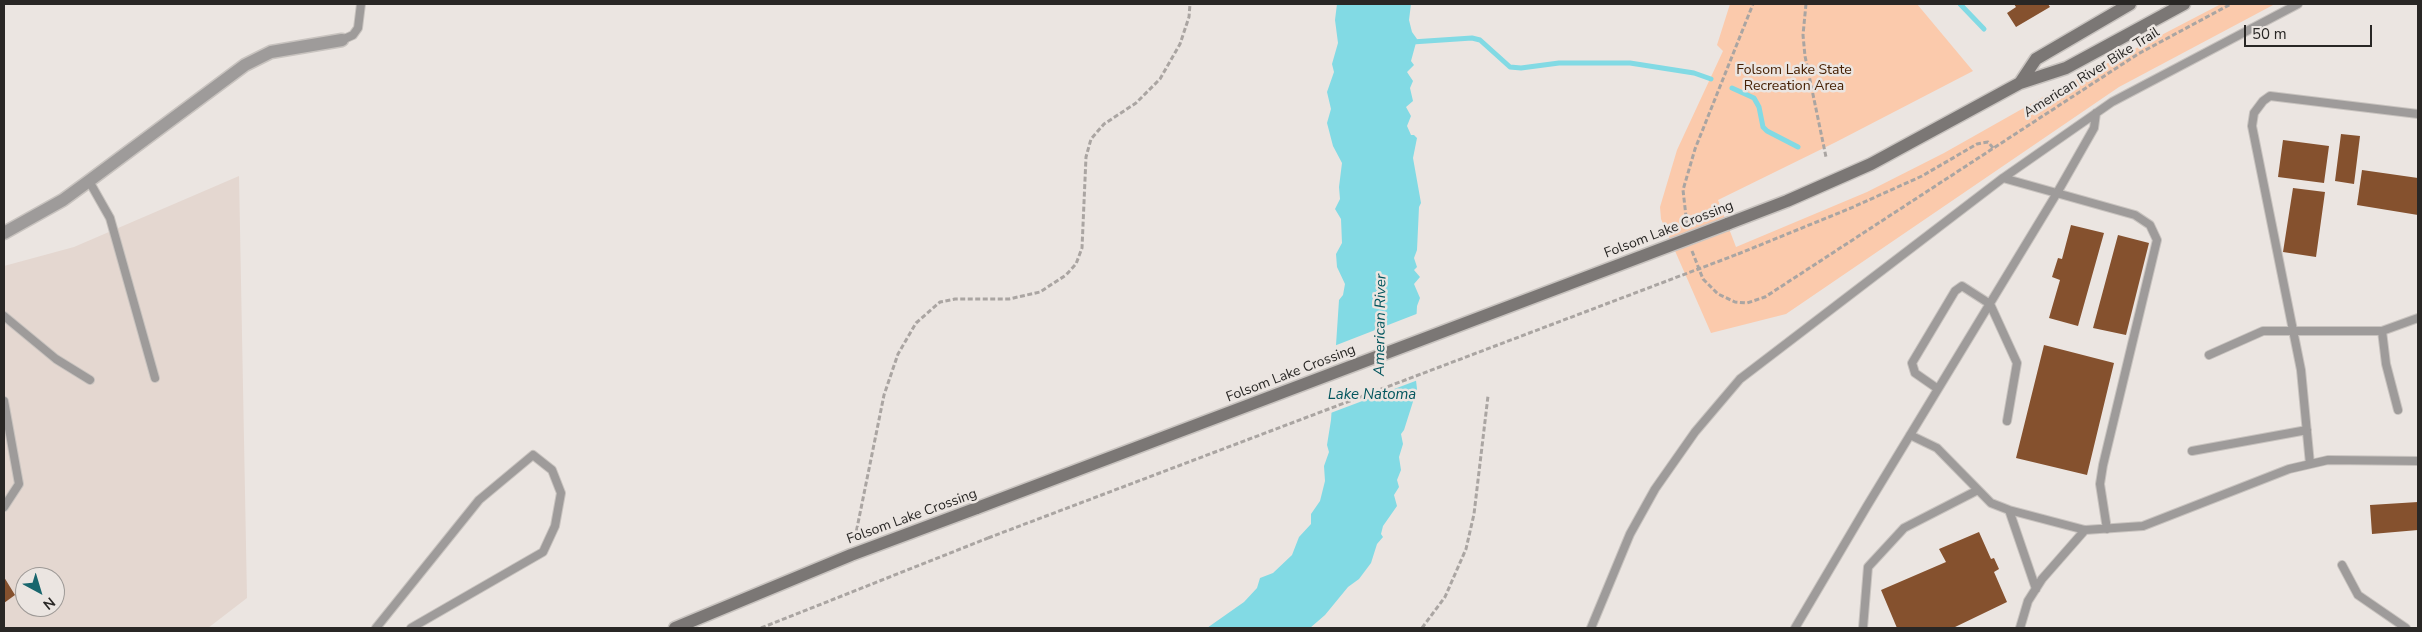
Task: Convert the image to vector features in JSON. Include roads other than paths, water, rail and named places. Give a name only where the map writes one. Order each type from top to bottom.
[{"type":"main road","name":"Folsom Lake Crossing","points":[[2020,83],[2036,59],[2130,4]]},
{"type":"main road","name":"Folsom Lake Crossing","points":[[674,628],[851,555],[1787,201],[1871,164],[2020,83],[2066,68],[2184,4]]},
{"type":"street","points":[[4,233],[63,200],[246,65],[271,52],[342,40]]},
{"type":"lane","points":[[342,40],[353,35],[358,28],[361,4]]},
{"type":"lane","points":[[1591,628],[1630,534],[1655,488],[1695,432],[1740,379],[2003,178],[2116,99],[2298,4]]},
{"type":"lane","points":[[2310,464],[2301,370],[2252,126],[2254,112],[2270,96],[2418,114]]},
{"type":"lane","points":[[1795,628],[1910,435],[2058,194],[2094,128],[2096,113]]},
{"type":"lane","points":[[2003,178],[2135,215],[2150,225],[2157,240],[2103,465],[2100,484],[2107,529]]},
{"type":"lane","points":[[89,181],[110,218],[155,378]]},
{"type":"lane","points":[[1938,389],[1915,373],[1912,363],[1955,290],[1962,286],[1990,304],[2017,364],[2007,421]]},
{"type":"lane","points":[[4,316],[56,359],[90,380]]},
{"type":"lane","points":[[2209,355],[2263,331],[2382,331],[2418,318]]},
{"type":"lane","points":[[2382,331],[2386,364],[2398,410]]},
{"type":"lane","points":[[4,401],[18,484],[4,507]]},
{"type":"lane","points":[[2192,452],[2307,430]]},
{"type":"lane","points":[[1910,435],[1937,448],[1991,503],[2009,510],[2085,530],[2143,526],[2290,469],[2328,460],[2418,460]]},
{"type":"lane","points":[[376,628],[479,500],[533,456],[552,470],[560,493],[555,526],[543,552],[412,628]]},
{"type":"lane","points":[[1863,628],[1868,567],[1904,528],[1978,490]]},
{"type":"lane","points":[[2009,510],[2036,589]]},
{"type":"lane","points":[[2020,628],[2028,601],[2085,530]]},
{"type":"lane","points":[[2342,565],[2358,595],[2406,628]]},
{"type":"water","name":"Lake Natoma","points":[[1337,4],[1411,4],[1409,20],[1412,32],[1417,39],[1411,61],[1414,65],[1407,72],[1413,81],[1410,88],[1413,101],[1406,107],[1411,116],[1407,126],[1411,135],[1417,138],[1413,158],[1421,203],[1419,207],[1417,250],[1414,258],[1417,267],[1414,270],[1420,277],[1414,284],[1420,298],[1417,306],[1414,363],[1417,389],[1401,434],[1403,444],[1399,457],[1401,470],[1397,480],[1399,487],[1394,495],[1397,506],[1383,526],[1381,534],[1383,537],[1377,544],[1371,563],[1359,579],[1348,587],[1325,615],[1310,628],[1207,628],[1244,602],[1257,588],[1260,578],[1273,573],[1292,555],[1299,537],[1311,524],[1311,514],[1320,501],[1325,481],[1324,466],[1329,452],[1327,445],[1331,420],[1339,300],[1343,295],[1345,284],[1337,267],[1336,254],[1342,243],[1341,219],[1335,209],[1340,199],[1339,187],[1342,163],[1333,146],[1327,123],[1331,109],[1327,92],[1334,72],[1332,64],[1338,43],[1335,20]]},
{"type":"waterway","points":[[1960,4],[1984,29]]},
{"type":"waterway","points":[[1412,42],[1472,38],[1480,40],[1510,67],[1521,68],[1559,63],[1630,63],[1694,73],[1711,79]]},
{"type":"waterway","points":[[1732,88],[1754,98],[1759,107],[1763,127],[1767,131],[1798,147]]},
{"type":"park label","name":"Folsom Lake State Recreation Area","points":[[1794,79]]},
{"type":"water label","name":"American River","points":[[1381,325]]}]
